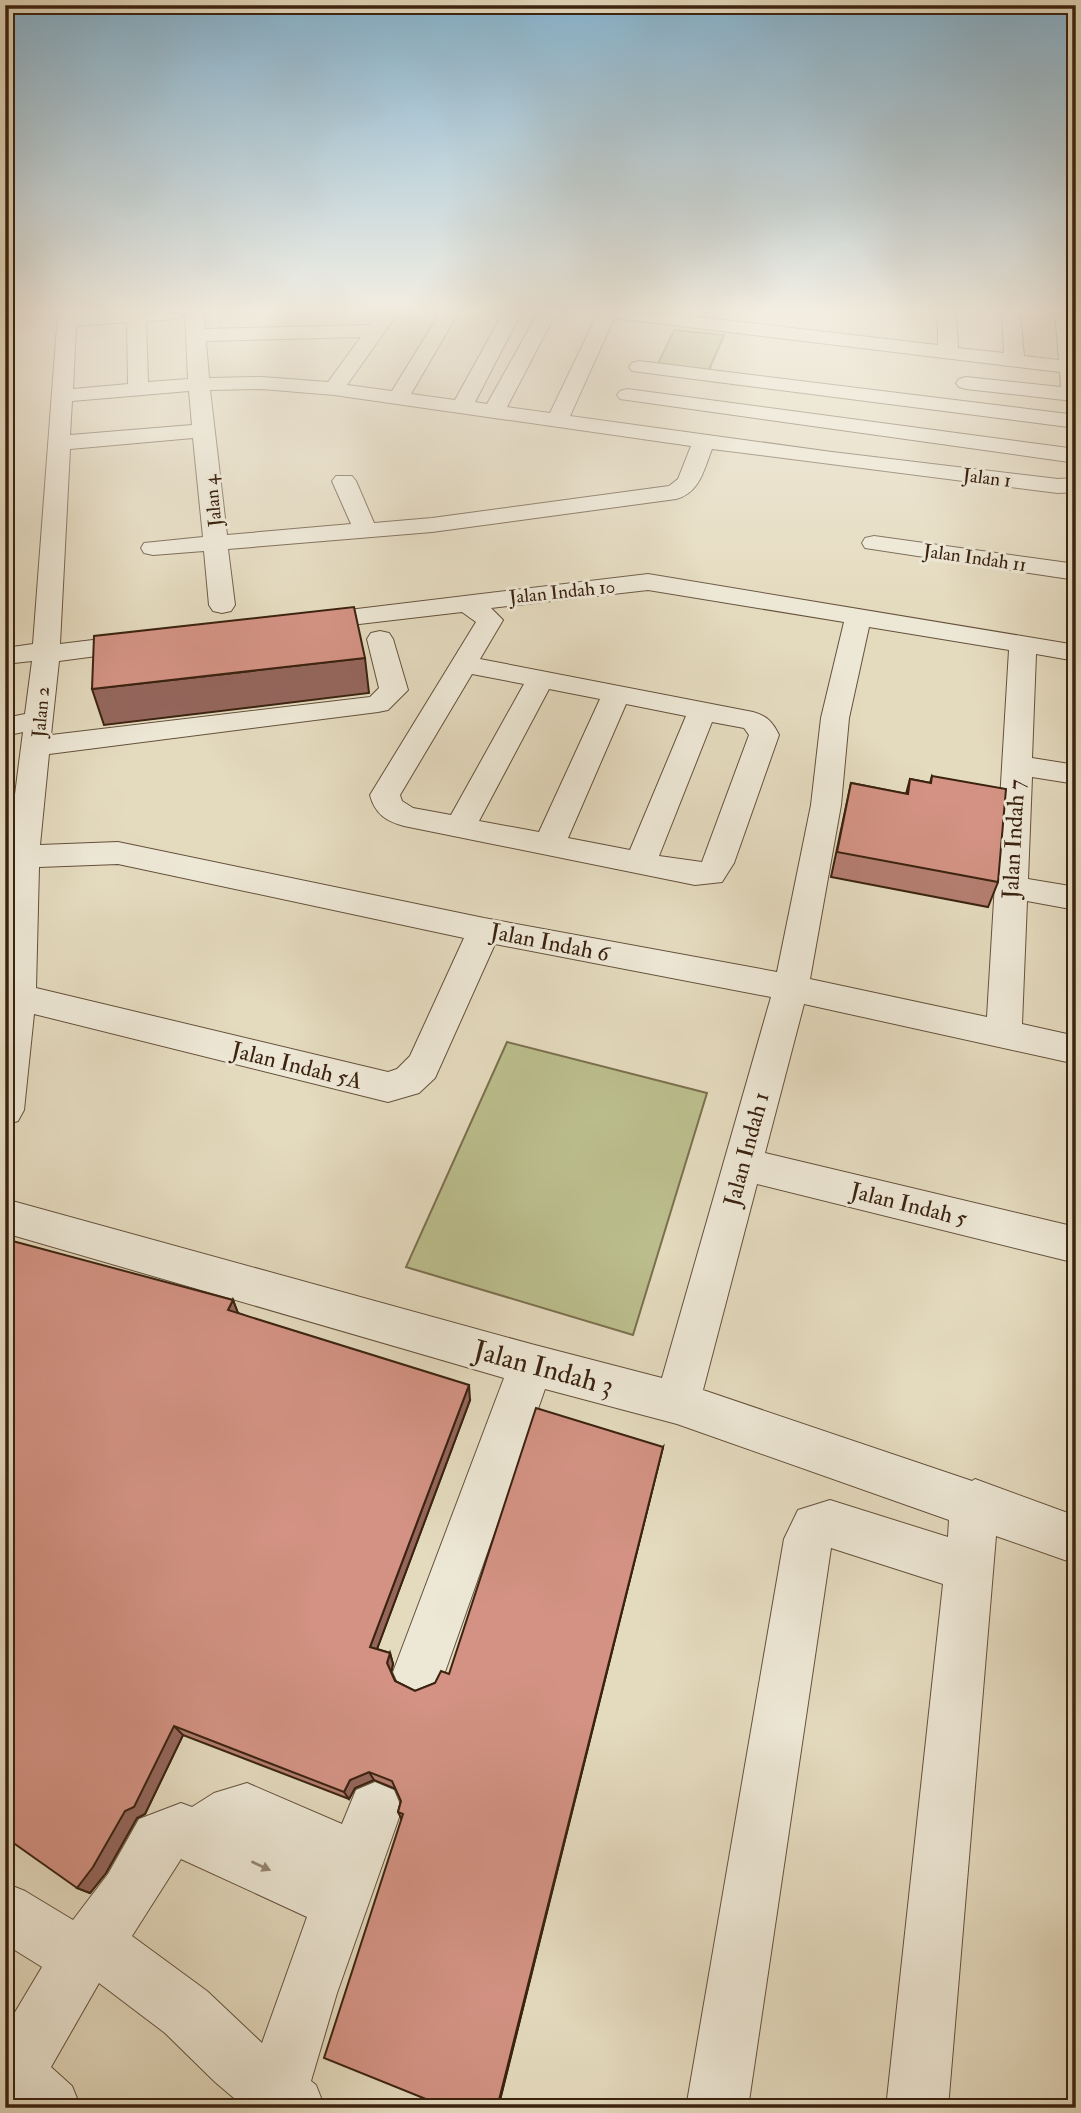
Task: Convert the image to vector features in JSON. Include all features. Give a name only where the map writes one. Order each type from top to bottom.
[{"type":"street","name":"Jalan 2","points":[[5,1110],[18,998],[23,857],[46,653],[62,412]]},
{"type":"street","name":"Jalan 4","points":[[203,412],[222,605]]},
{"type":"street","name":"Jalan 1","points":[[499,412],[832,459],[1058,486],[1076,485]]},
{"type":"street","points":[[558,419],[561,412]]},
{"type":"street","points":[[615,427],[621,412]]},
{"type":"street","points":[[743,412],[1076,456]]},
{"type":"street","points":[[846,412],[832,459],[843,465],[1076,496]]},
{"type":"street","points":[[995,412],[1076,422]]},
{"type":"street","points":[[60,443],[205,430]]},
{"type":"street","points":[[153,548],[432,525],[676,492],[688,482],[704,440]]},
{"type":"street","points":[[344,481],[366,531]]},
{"type":"street","name":"Jalan Indah 11","points":[[874,543],[1076,572]]},
{"type":"street","name":"Jalan Indah 10","points":[[290,624],[648,582],[1076,653]]},
{"type":"street","points":[[466,602],[491,620],[645,605],[818,634]]},
{"type":"street","name":"Jalan Indah 1","points":[[677,1403],[791,988],[826,805],[835,718],[858,617]]},
{"type":"street","points":[[491,620],[385,795],[388,806],[404,816],[695,874],[711,874],[718,863],[764,735],[761,728],[753,722],[702,711],[641,862]]},
{"type":"street","points":[[5,656],[168,639]]},
{"type":"street","points":[[5,727],[38,733],[378,704],[394,690],[380,639]]},
{"type":"street","name":"Jalan Indah 7","points":[[1004,1034],[1023,645]]},
{"type":"street","points":[[461,826],[541,679]]},
{"type":"street","points":[[550,844],[616,694]]},
{"type":"street","points":[[1017,765],[1076,775]]},
{"type":"street","name":"Jalan Indah 6","points":[[23,857],[118,853],[484,930],[791,988],[1076,1049]]},
{"type":"street","points":[[1011,887],[1076,900]]},
{"type":"street","name":"Jalan Indah 5A","points":[[18,998],[388,1087],[407,1084],[419,1074],[484,930]]},
{"type":"street","name":"Jalan Indah 5","points":[[742,1164],[1076,1245]]},
{"type":"street","name":"Jalan Indah 3","points":[[5,1216],[531,1365],[677,1403],[975,1503],[1076,1540]]},
{"type":"street","points":[[419,1672],[531,1365]]},
{"type":"street","points":[[917,2108],[975,1503]]},
{"type":"street","points":[[717,2108],[808,1539],[815,1527],[830,1524],[968,1568]]},
{"type":"street","points":[[19,2083],[86,1950],[128,1894],[159,1839],[181,1831],[199,1837],[358,1857],[307,1993],[282,2103],[186,2012],[86,1950]]},
{"type":"lane","points":[[465,664],[702,711]]},
{"type":"lane","points":[[5,1911],[86,1950]]},
{"type":"green space","points":[[507,1042],[707,1093],[633,1335],[406,1267]]},
{"type":"building","points":[[354,607],[365,658],[92,689],[94,636]]},
{"type":"building","points":[[932,776],[1006,789],[998,882],[837,852],[851,783],[908,794],[910,779],[931,783]]},
{"type":"building","points":[[5,1239],[233,1300],[228,1310],[469,1385],[370,1647],[390,1653],[387,1663],[395,1681],[415,1691],[435,1683],[441,1671],[449,1674],[536,1408],[663,1447],[497,2108],[448,2108],[324,2058],[403,1814],[398,1812],[401,1801],[392,1781],[369,1772],[350,1780],[344,1792],[174,1726],[134,1807],[125,1811],[93,1867],[77,1888],[5,1837]]}]
